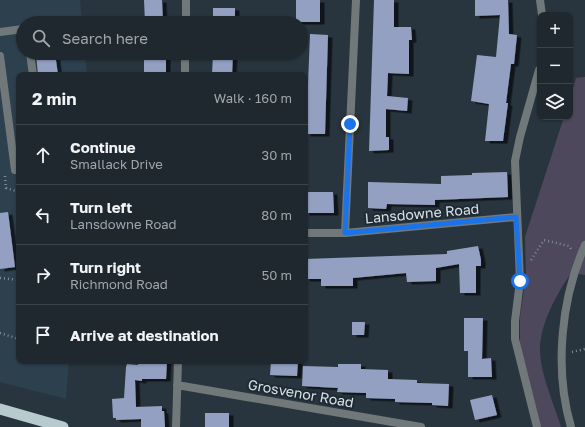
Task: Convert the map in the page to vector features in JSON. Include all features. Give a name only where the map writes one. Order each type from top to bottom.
[{"type":"highway","points":[[0,409],[62,427]]},
{"type":"street","points":[[186,0],[186,16]]},
{"type":"street","points":[[345,233],[356,0]]},
{"type":"street","points":[[540,0],[542,12]]},
{"type":"street","points":[[0,32],[16,30]]},
{"type":"street","points":[[0,56],[16,170]]},
{"type":"street","points":[[31,60],[33,72]]},
{"type":"street","points":[[184,72],[185,60]]},
{"type":"street","points":[[536,427],[515,339],[520,281],[516,217],[515,161],[520,137],[537,78]]},
{"type":"street","name":"Lansdowne Road","points":[[308,234],[345,233],[516,217]]},
{"type":"street","points":[[571,427],[563,374],[562,354],[566,298],[579,258],[585,245]]},
{"type":"street","points":[[176,427],[178,364]]},
{"type":"street","name":"Grosvenor Road","points":[[177,386],[421,427]]},
{"type":"path","points":[[6,186],[6,189],[16,191]]},
{"type":"path","points":[[544,240],[569,246],[579,258]]},
{"type":"path","points":[[0,278],[16,280]]},
{"type":"path","points":[[0,333],[16,338]]},
{"type":"shaded area","points":[[0,0],[80,0],[81,16],[16,16],[16,60],[86,60],[87,72],[16,72],[16,364],[69,364],[66,399],[0,382]]},
{"type":"shaded area","points":[[585,77],[585,275],[571,273],[555,299],[546,319],[540,350],[542,368],[561,427],[539,427],[520,351],[520,317],[526,275],[525,237],[563,120],[573,120],[573,88],[576,78]]},
{"type":"building","points":[[144,0],[162,0],[163,16],[145,16]]},
{"type":"building","points":[[296,0],[320,0],[320,22],[308,22],[308,16],[296,16]]},
{"type":"building","points":[[374,0],[394,0],[394,27],[411,27],[412,40],[409,40],[409,74],[388,73],[387,96],[408,98],[407,111],[386,109],[386,137],[389,137],[389,150],[369,151]]},
{"type":"building","points":[[475,0],[508,0],[509,34],[517,35],[514,64],[511,64],[503,141],[485,141],[489,104],[471,101],[477,55],[496,57],[500,15],[475,16]]},
{"type":"building","points":[[213,8],[235,8],[235,16],[213,16]]},
{"type":"building","points":[[310,34],[328,35],[325,134],[308,134]]},
{"type":"building","points":[[37,60],[56,60],[58,72],[38,72]]},
{"type":"building","points":[[144,60],[166,60],[166,72],[144,72]]},
{"type":"building","points":[[213,60],[233,60],[232,72],[212,72]]},
{"type":"building","points":[[507,172],[508,197],[435,200],[435,205],[387,204],[386,209],[368,208],[368,182],[441,184],[441,176]]},
{"type":"building","points":[[308,192],[333,192],[334,213],[308,213]]},
{"type":"building","points":[[8,212],[15,267],[0,269],[0,213]]},
{"type":"building","points":[[478,246],[481,266],[476,266],[476,293],[460,293],[459,264],[436,268],[436,281],[407,282],[406,273],[353,278],[353,286],[321,286],[321,279],[308,279],[308,259],[447,254],[447,251]]},
{"type":"building","points":[[464,318],[483,318],[482,359],[491,358],[492,377],[468,377],[468,351],[464,351]]},
{"type":"building","points":[[352,322],[365,322],[364,335],[352,335]]},
{"type":"building","points":[[127,364],[167,364],[166,379],[142,379],[142,381],[135,380],[136,407],[162,406],[162,411],[164,411],[165,427],[141,427],[141,419],[116,420],[116,418],[113,418],[112,399],[124,398]]},
{"type":"building","points":[[271,364],[298,364],[297,376],[270,375]]},
{"type":"building","points":[[338,364],[361,364],[361,369],[388,370],[388,379],[417,380],[417,383],[449,384],[448,406],[432,405],[432,403],[395,402],[395,399],[366,398],[366,393],[337,392],[338,388],[302,386],[303,366],[338,367]]},
{"type":"building","points":[[492,395],[497,415],[475,420],[470,400]]},
{"type":"building","points":[[205,413],[229,413],[229,427],[205,427]]},
{"type":"route","points":[[350,124],[345,233],[516,217],[520,281]]}]
